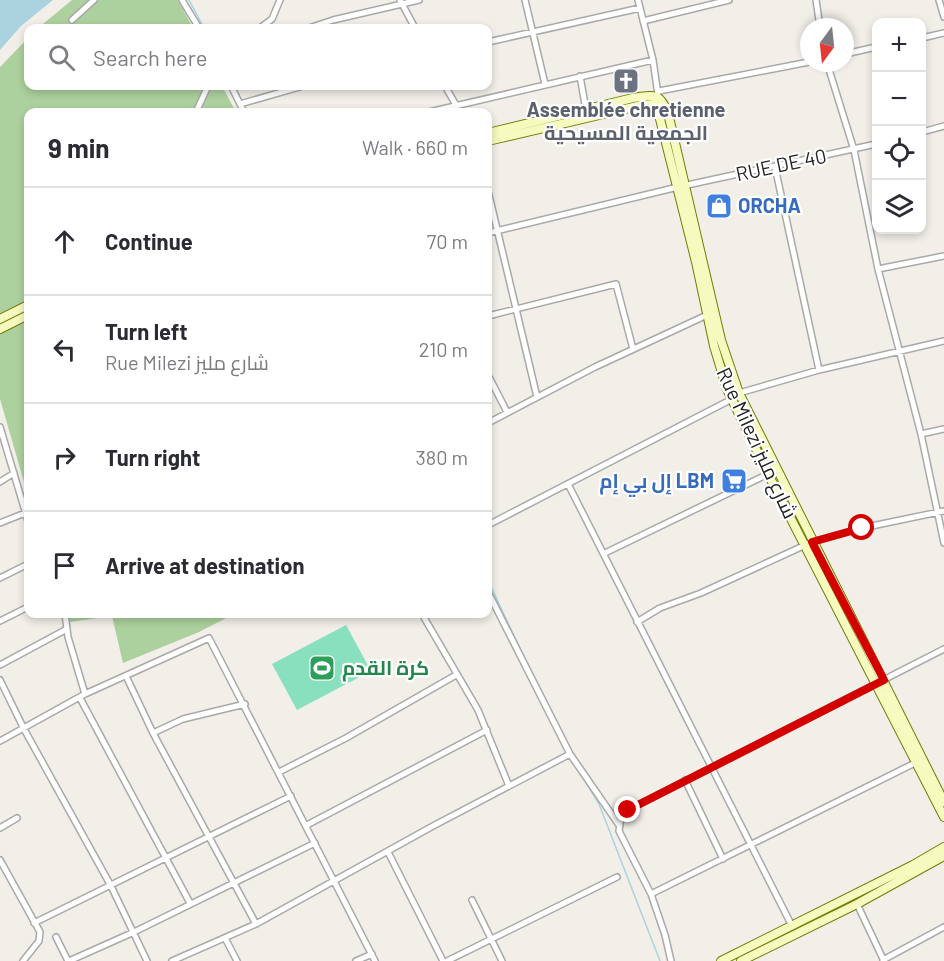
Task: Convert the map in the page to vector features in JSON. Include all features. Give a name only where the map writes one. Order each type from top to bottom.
[{"type":"street","points":[[72,20],[94,0]]},
{"type":"street","points":[[182,0],[197,24]]},
{"type":"street","points":[[266,24],[272,20],[280,0]]},
{"type":"street","points":[[321,24],[401,2],[419,0]]},
{"type":"street","points":[[525,0],[545,84]]},
{"type":"street","points":[[638,0],[653,60],[657,97]]},
{"type":"street","points":[[643,21],[709,2],[729,0]]},
{"type":"street","points":[[816,0],[819,18]]},
{"type":"street","points":[[939,0],[944,17]]},
{"type":"street","points":[[401,2],[413,24]]},
{"type":"street","points":[[492,41],[640,8]]},
{"type":"street","points":[[926,37],[944,33]]},
{"type":"street","points":[[854,52],[872,48]]},
{"type":"street","points":[[445,108],[653,60]]},
{"type":"street","points":[[492,140],[633,107],[657,97],[800,64]]},
{"type":"street","points":[[830,72],[854,150],[878,269],[941,512],[944,543]]},
{"type":"street","points":[[580,76],[586,110]]},
{"type":"street","points":[[198,108],[206,90]]},
{"type":"street","points":[[233,90],[242,108]]},
{"type":"street","points":[[240,104],[289,90]]},
{"type":"street","points":[[448,90],[458,108]]},
{"type":"street","points":[[492,132],[633,98],[657,97]]},
{"type":"street","name":"Rue Milezi شارع مليز","points":[[657,97],[665,105],[668,113],[707,315],[720,367],[732,399],[768,474],[809,543]]},
{"type":"street","points":[[926,131],[944,126]]},
{"type":"street","name":"RUE DE 40","points":[[492,232],[681,187],[872,145]]},
{"type":"street","points":[[774,166],[819,370]]},
{"type":"street","name":"Rue Milezi شارع مليز","points":[[681,187],[721,340],[739,393],[809,543],[944,802]]},
{"type":"street","points":[[492,207],[537,397]]},
{"type":"street","points":[[878,269],[944,256]]},
{"type":"street","points":[[492,315],[616,284],[633,349]]},
{"type":"street","points":[[0,320],[24,306]]},
{"type":"street","points":[[492,421],[633,349],[707,315]]},
{"type":"street","points":[[0,329],[24,317]]},
{"type":"street","points":[[492,523],[732,399],[739,393],[819,370],[944,341]]},
{"type":"street","points":[[492,383],[507,412]]},
{"type":"street","points":[[0,427],[24,509]]},
{"type":"street","points":[[921,435],[944,429]]},
{"type":"street","points":[[0,482],[14,473]]},
{"type":"street","points":[[605,553],[768,474]]},
{"type":"street","points":[[568,484],[605,553],[637,622],[792,926]]},
{"type":"street","points":[[637,622],[660,608],[701,593],[809,543],[862,528],[941,512]]},
{"type":"street","points":[[0,523],[24,513]]},
{"type":"street","points":[[0,578],[24,566]]},
{"type":"street","points":[[492,600],[570,754],[619,825]]},
{"type":"street","points":[[0,621],[24,609]]},
{"type":"street","points":[[66,618],[83,696],[190,903]]},
{"type":"street","points":[[424,618],[478,710],[509,786]]},
{"type":"street","points":[[0,664],[67,629]]},
{"type":"street","points":[[0,741],[83,696],[209,638],[245,704],[375,961]]},
{"type":"street","points":[[671,961],[651,894],[620,831],[621,817],[628,810],[712,766],[944,650]]},
{"type":"street","points":[[279,772],[346,738],[456,675]]},
{"type":"street","points":[[126,676],[153,733],[256,924]]},
{"type":"street","points":[[0,680],[24,729],[111,886],[147,961]]},
{"type":"street","name":"Rue Milezi شارع مليز","points":[[880,682],[944,817]]},
{"type":"street","points":[[153,733],[183,719],[245,704]]},
{"type":"street","points":[[307,825],[487,730]]},
{"type":"street","points":[[172,961],[256,924],[570,754]]},
{"type":"street","points":[[651,894],[916,762]]},
{"type":"street","points":[[685,780],[723,859]]},
{"type":"street","points":[[34,923],[291,796]]},
{"type":"street","points":[[0,828],[17,818]]},
{"type":"street","points":[[56,937],[69,961],[235,884],[315,843]]},
{"type":"street","points":[[721,961],[944,847]]},
{"type":"street","points":[[388,852],[445,961],[617,877]]},
{"type":"street","points":[[741,961],[857,904],[944,856]]},
{"type":"street","points":[[0,860],[40,932],[40,938],[23,961]]},
{"type":"street","points":[[472,900],[502,961]]},
{"type":"street","points":[[857,904],[883,960],[944,927]]},
{"type":"street","points":[[225,938],[237,961]]},
{"type":"street","points":[[356,961],[372,954]]},
{"type":"green space","points":[[72,0],[178,0],[191,24],[43,24]]},
{"type":"green space","points":[[24,42],[24,90],[224,90],[234,108],[24,108],[24,482],[0,399],[0,67]]},
{"type":"green space","points":[[69,618],[98,618],[70,622]]},
{"type":"green space","points":[[112,618],[226,618],[199,632],[123,663]]},
{"type":"green space","name":"كرة القدم","points":[[346,625],[371,671],[297,710],[272,664]]},
{"type":"water","points":[[0,0],[53,0],[21,26],[0,50]]},
{"type":"waterway","points":[[189,0],[202,24]]},
{"type":"waterway","points":[[492,589],[526,662]]},
{"type":"waterway","points":[[584,779],[599,804],[660,961]]},
{"type":"place","name":"Assemblée chretienne الجمعية المسيحية","points":[[626,81]]},
{"type":"place","name":"ORCHA","points":[[719,206]]},
{"type":"place","name":"إل بي إم LBM","points":[[734,481]]},
{"type":"place","name":"كرة القدم","points":[[322,668]]},
{"type":"route","points":[[628,810],[884,680],[812,542],[862,528]]}]
